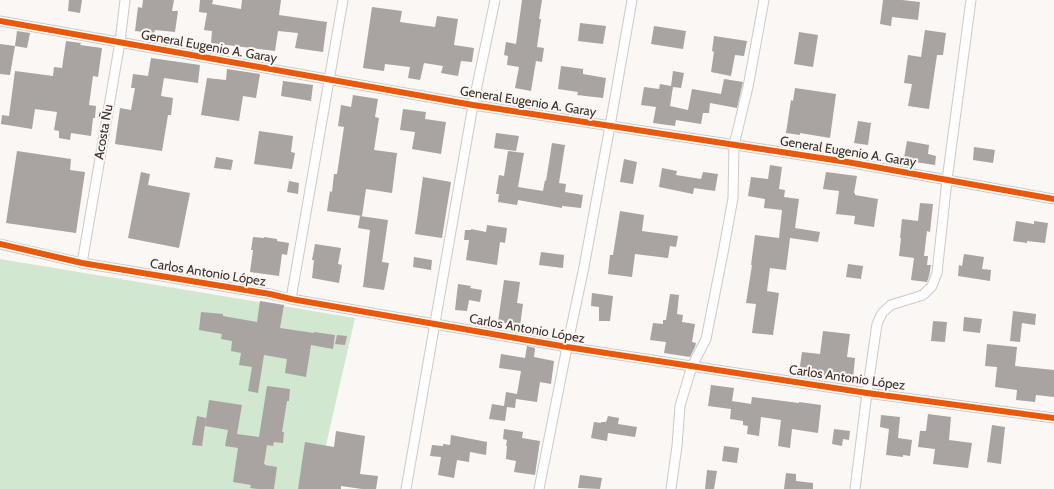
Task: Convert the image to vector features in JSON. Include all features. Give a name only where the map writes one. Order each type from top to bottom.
[{"type":"street","name":"Acosta Ñu","points":[[82,263],[120,42],[125,0]]},
{"type":"street","points":[[291,298],[343,0]]},
{"type":"street","points":[[406,489],[473,105],[495,0]]},
{"type":"street","points":[[539,489],[584,267],[632,0]]},
{"type":"street","points":[[671,489],[680,406],[692,366],[706,339],[723,253],[733,198],[734,144],[748,87],[764,0]]},
{"type":"street","points":[[856,489],[867,393],[878,324],[882,313],[890,305],[923,295],[932,286],[937,273],[947,180],[971,0]]},
{"type":"street","name":"General Eugenio A. Garay","points":[[0,21],[473,105],[846,162],[1054,199]]},
{"type":"street","name":"Carlos Antonio López","points":[[0,244],[82,263],[270,294],[567,347],[867,393],[1054,418]]},
{"type":"green space","points":[[0,259],[355,318],[316,489],[0,489]]},
{"type":"building","points":[[69,0],[82,0],[80,13],[68,11]]},
{"type":"building","points":[[143,0],[174,0],[172,11],[178,11],[175,32],[155,30],[154,33],[135,31],[138,7],[142,8]]},
{"type":"building","points":[[200,0],[213,0],[212,4],[241,9],[242,0],[281,0],[279,15],[327,22],[323,52],[295,48],[298,33],[278,31],[275,51],[211,43],[212,31],[204,30],[207,13],[199,12]]},
{"type":"building","points":[[522,0],[542,0],[537,47],[544,48],[542,62],[536,61],[531,91],[515,88],[519,67],[507,65],[508,56],[504,55],[506,42],[516,44]]},
{"type":"building","points":[[883,0],[920,2],[918,20],[892,17],[891,26],[880,24]]},
{"type":"building","points":[[372,7],[402,11],[400,22],[435,27],[437,16],[458,19],[454,45],[474,48],[472,62],[461,61],[458,76],[441,73],[443,66],[424,63],[420,80],[408,78],[410,67],[385,64],[384,71],[363,68]]},
{"type":"building","points":[[580,23],[606,26],[603,44],[578,41]]},
{"type":"building","points":[[654,26],[686,31],[683,49],[651,44]]},
{"type":"building","points":[[925,30],[946,33],[943,55],[937,55],[929,109],[908,106],[912,84],[904,83],[908,55],[921,57]]},
{"type":"building","points":[[17,31],[30,33],[27,48],[15,46]]},
{"type":"building","points":[[799,32],[818,35],[813,67],[794,64]]},
{"type":"building","points":[[714,36],[747,41],[744,56],[735,55],[731,76],[711,72],[714,52],[712,51]]},
{"type":"building","points":[[66,41],[81,43],[80,45],[102,48],[98,77],[93,76],[89,105],[96,106],[91,136],[71,133],[70,140],[59,138],[59,131],[54,130],[57,112],[35,109],[32,129],[1,124],[2,115],[9,116],[15,71],[53,76],[54,67],[62,68]]},
{"type":"building","points":[[0,44],[15,46],[10,75],[0,74]]},
{"type":"building","points":[[151,58],[200,65],[198,83],[164,78],[161,96],[173,98],[171,115],[168,115],[162,151],[115,144],[120,108],[131,110],[135,88],[131,88],[133,74],[148,76]]},
{"type":"building","points":[[561,66],[583,69],[583,74],[606,78],[603,98],[577,95],[578,92],[558,89]]},
{"type":"building","points":[[227,69],[260,74],[256,98],[243,96],[239,121],[201,115],[207,78],[226,80]]},
{"type":"building","points":[[673,71],[684,73],[681,88],[673,87],[670,106],[688,110],[692,89],[721,94],[724,79],[743,82],[737,108],[710,103],[709,113],[703,113],[701,124],[676,120],[675,126],[653,123],[656,107],[641,105],[644,87],[659,89],[660,84],[671,86]]},
{"type":"building","points":[[283,81],[313,85],[311,101],[281,96]]},
{"type":"building","points":[[795,88],[836,94],[830,138],[800,133],[800,135],[786,133],[791,100],[793,101]]},
{"type":"building","points":[[353,95],[378,99],[375,117],[379,118],[374,150],[397,153],[392,193],[366,189],[362,216],[327,211],[330,191],[332,192],[334,174],[337,174],[344,127],[338,126],[341,105],[351,107]]},
{"type":"building","points":[[403,109],[426,112],[425,119],[446,122],[441,154],[412,149],[415,132],[400,130]]},
{"type":"building","points":[[858,121],[871,123],[868,145],[854,143]]},
{"type":"building","points":[[259,131],[293,136],[291,152],[295,153],[292,169],[254,164]]},
{"type":"building","points":[[496,133],[519,136],[516,151],[494,148]]},
{"type":"building","points":[[907,141],[929,145],[928,154],[936,156],[935,165],[915,162],[915,160],[904,158]]},
{"type":"building","points":[[552,143],[565,145],[559,183],[566,184],[565,192],[583,195],[581,208],[562,206],[562,208],[518,200],[517,205],[498,202],[499,194],[496,194],[499,175],[504,176],[508,151],[524,153],[518,187],[543,191]]},
{"type":"building","points":[[974,147],[995,150],[993,163],[973,160]]},
{"type":"building","points":[[17,151],[71,159],[70,170],[85,172],[76,233],[6,223]]},
{"type":"building","points":[[216,157],[233,160],[231,170],[214,168]]},
{"type":"building","points":[[624,159],[637,162],[633,184],[620,182]]},
{"type":"building","points":[[770,165],[782,167],[779,189],[785,190],[784,197],[799,199],[795,228],[820,232],[818,242],[790,238],[786,270],[770,268],[767,291],[779,293],[773,335],[752,333],[756,304],[746,303],[755,235],[779,238],[782,210],[764,208],[765,199],[748,196],[751,177],[768,179]]},
{"type":"building","points":[[662,168],[677,171],[676,175],[701,179],[703,172],[718,174],[715,191],[694,188],[693,194],[659,187]]},
{"type":"building","points":[[141,172],[150,174],[148,185],[190,193],[179,248],[128,238]]},
{"type":"building","points":[[826,172],[857,176],[854,193],[855,195],[878,199],[874,227],[854,224],[855,216],[836,214],[839,191],[823,189]]},
{"type":"building","points":[[423,177],[451,182],[442,238],[415,234]]},
{"type":"building","points":[[289,181],[299,183],[298,194],[287,192]]},
{"type":"building","points":[[920,203],[933,204],[930,232],[927,231],[924,256],[928,256],[927,265],[931,265],[927,282],[911,280],[914,258],[899,256],[902,219],[918,221]]},
{"type":"building","points":[[620,211],[644,215],[642,231],[678,236],[676,247],[670,246],[668,258],[635,254],[632,277],[608,274],[610,255],[613,255]]},
{"type":"building","points":[[360,216],[388,220],[382,262],[389,263],[384,290],[363,287],[370,230],[358,228]]},
{"type":"building","points":[[1016,221],[1034,224],[1034,221],[1048,223],[1045,243],[1013,241]]},
{"type":"building","points":[[487,225],[507,228],[505,243],[500,242],[497,265],[466,260],[469,240],[464,240],[465,230],[471,229],[486,232]]},
{"type":"building","points":[[253,237],[277,239],[277,241],[289,243],[287,255],[282,254],[279,276],[250,272]]},
{"type":"building","points":[[315,244],[341,248],[338,264],[342,265],[339,283],[312,278],[314,260],[312,260]]},
{"type":"building","points":[[541,252],[564,255],[563,268],[539,265]]},
{"type":"building","points":[[964,254],[984,257],[982,269],[991,270],[990,281],[958,276],[959,265],[962,266]]},
{"type":"building","points":[[414,257],[432,260],[431,270],[413,267]]},
{"type":"building","points":[[848,264],[863,266],[861,279],[846,277]]},
{"type":"building","points":[[504,280],[520,282],[517,303],[523,304],[520,326],[498,322]]},
{"type":"building","points":[[458,284],[471,286],[470,288],[482,290],[480,302],[469,300],[467,311],[455,310]]},
{"type":"building","points":[[592,293],[613,296],[610,321],[599,321],[599,307],[591,306]]},
{"type":"building","points":[[670,294],[679,295],[677,314],[683,315],[682,322],[695,324],[692,342],[696,343],[690,357],[664,353],[666,342],[650,340],[653,323],[663,324],[663,320],[666,320]]},
{"type":"building","points":[[260,301],[284,305],[280,328],[335,335],[333,349],[311,345],[306,377],[285,373],[287,359],[264,355],[258,393],[248,391],[252,367],[239,365],[241,353],[231,351],[232,341],[221,339],[222,334],[199,330],[201,312],[223,314],[223,316],[257,322]]},
{"type":"building","points":[[1013,311],[1036,314],[1035,325],[1022,323],[1020,342],[1010,341]]},
{"type":"building","points":[[964,317],[982,319],[980,333],[963,331]]},
{"type":"building","points":[[933,321],[947,322],[945,342],[931,341]]},
{"type":"building","points":[[823,331],[850,334],[847,357],[855,358],[853,379],[799,373],[802,352],[820,354]]},
{"type":"building","points":[[337,335],[347,336],[345,345],[335,344]]},
{"type":"building","points":[[987,344],[1017,347],[1015,366],[1054,370],[1054,397],[1036,395],[1035,402],[1016,400],[1017,390],[995,387],[997,367],[985,366]]},
{"type":"building","points":[[527,346],[535,348],[534,357],[554,361],[551,384],[540,382],[537,402],[516,399],[515,408],[507,407],[505,421],[489,419],[492,404],[504,406],[506,392],[517,394],[521,371],[499,368],[501,354],[525,358]]},
{"type":"building","points":[[711,385],[734,388],[732,401],[751,404],[752,397],[821,405],[818,433],[792,429],[790,448],[778,446],[781,420],[761,417],[759,436],[747,434],[748,426],[743,425],[743,421],[730,419],[731,409],[708,406]]},
{"type":"building","points":[[267,386],[290,389],[289,401],[287,401],[282,432],[284,432],[283,443],[274,442],[273,446],[267,445],[264,464],[277,467],[274,489],[250,488],[251,485],[233,482],[238,448],[225,446],[228,430],[205,426],[209,400],[242,405],[237,434],[259,437]]},
{"type":"building","points":[[928,414],[951,417],[949,440],[972,443],[968,468],[933,464],[935,449],[918,447],[920,431],[926,431]]},
{"type":"building","points":[[881,415],[900,417],[898,438],[912,440],[910,456],[903,455],[903,457],[886,455],[889,429],[880,427]]},
{"type":"building","points":[[197,416],[206,418],[202,446],[192,445]]},
{"type":"building","points":[[608,416],[619,418],[618,424],[637,427],[635,437],[608,433],[607,441],[591,438],[594,422],[606,422]]},
{"type":"building","points":[[992,425],[1005,427],[1001,464],[987,462]]},
{"type":"building","points":[[504,429],[523,432],[522,438],[540,441],[535,475],[514,472],[516,461],[506,459],[507,440],[503,439]]},
{"type":"building","points":[[834,429],[850,431],[849,440],[843,439],[842,446],[832,444]]},
{"type":"building","points":[[336,431],[365,436],[360,474],[378,476],[376,489],[341,486],[341,489],[298,489],[305,442],[334,447]]},
{"type":"building","points":[[451,435],[487,442],[486,455],[470,452],[469,462],[457,460],[454,478],[438,475],[441,457],[430,456],[432,445],[450,445]]},
{"type":"building","points":[[724,446],[739,448],[737,463],[722,461]]},
{"type":"building","points":[[707,470],[717,471],[714,489],[705,489]]},
{"type":"building","points":[[786,473],[796,474],[796,481],[813,483],[813,489],[784,489]]},
{"type":"building","points":[[580,475],[602,478],[600,489],[578,488]]},
{"type":"cycle path","points":[[0,21],[473,105],[847,162],[1054,199]]},
{"type":"cycle path","points":[[0,244],[82,263],[270,294],[291,299],[567,347],[867,393],[1054,418]]}]
